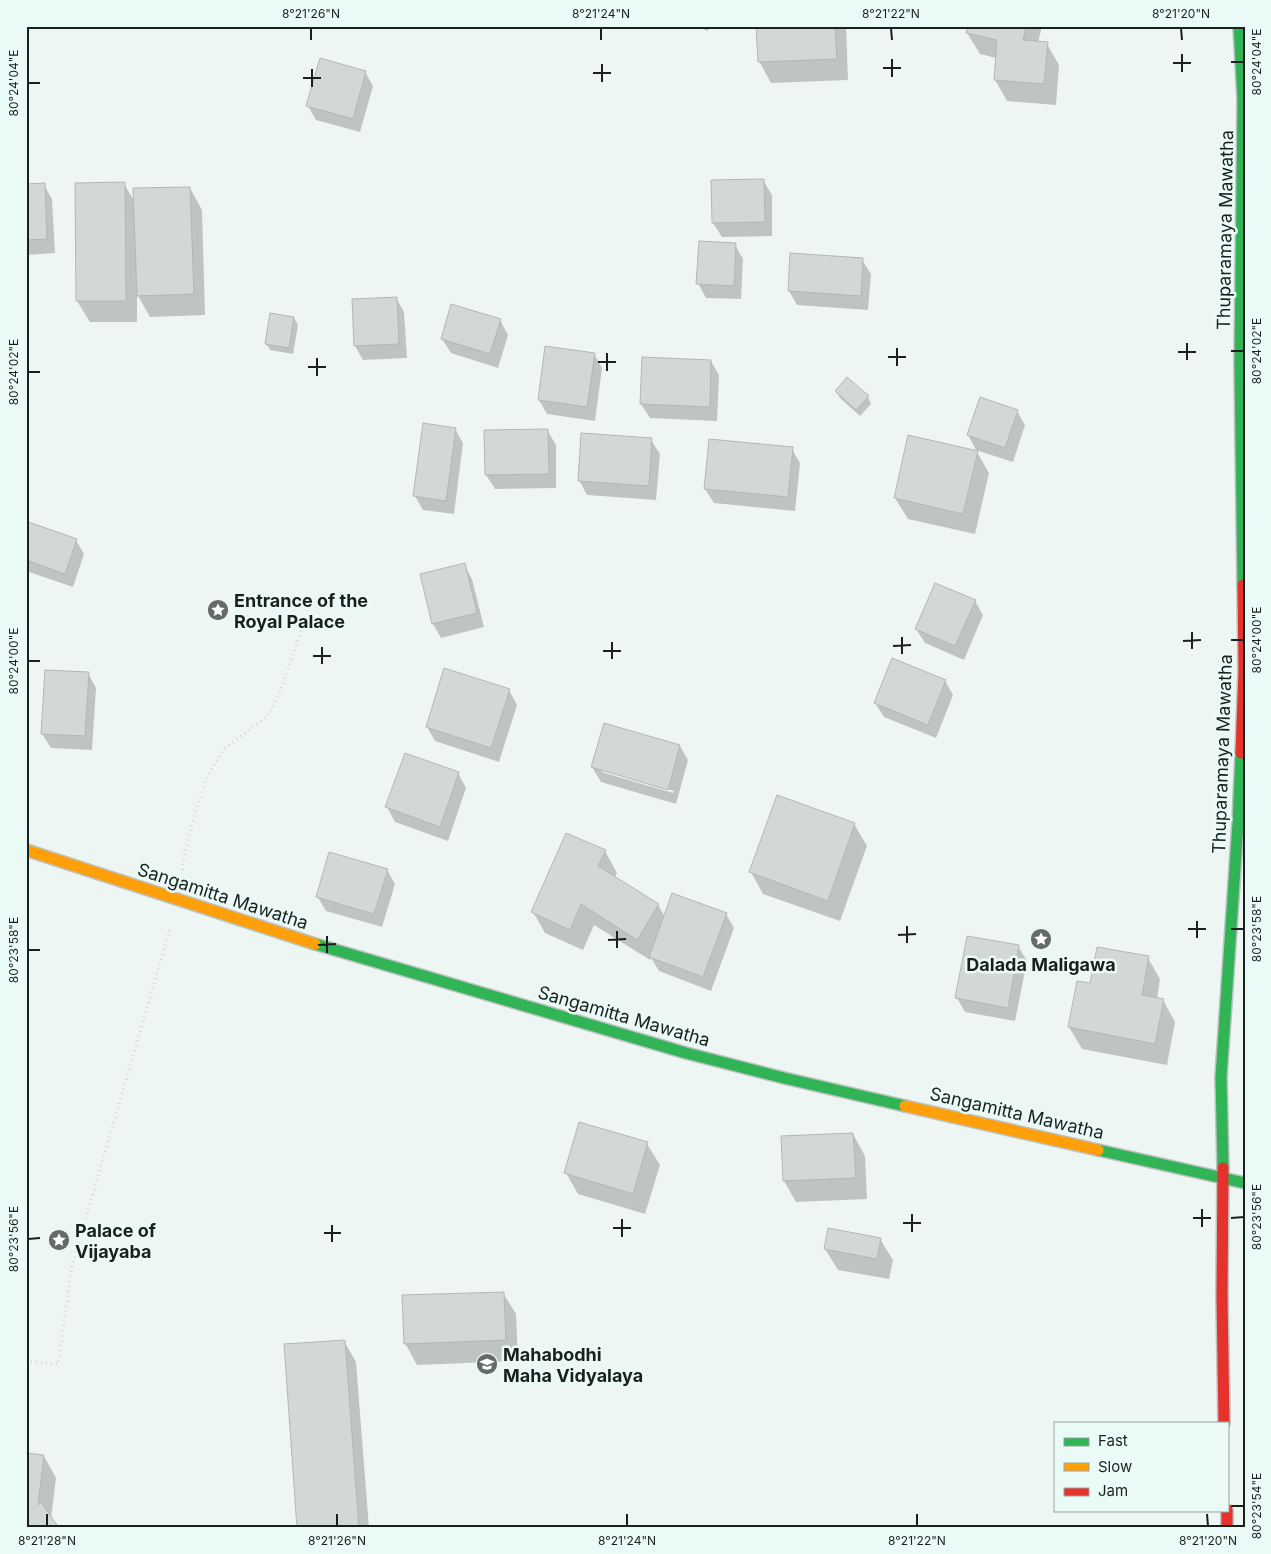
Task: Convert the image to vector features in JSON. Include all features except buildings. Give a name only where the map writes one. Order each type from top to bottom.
[{"type":"main road","name":"Thuparamaya Mawatha","points":[[1224,1422],[1221,1077],[1238,823],[1244,671],[1240,363],[1244,99],[1239,26]]},
{"type":"main road","name":"Sangamitta Mawatha","points":[[26,850],[326,948],[686,1053],[784,1078],[1245,1183]]},
{"type":"main road","points":[[1227,1512],[1227,1528]]},
{"type":"path","points":[[26,1361],[58,1364],[72,1265],[178,900],[185,852],[196,810],[208,777],[224,750],[268,716],[279,696],[304,622]]},
{"type":"traffic: fast","points":[[1239,26],[1243,99],[1240,363],[1243,585]]},
{"type":"traffic: fast","points":[[1223,1168],[1221,1077],[1241,753]]},
{"type":"traffic: fast","points":[[315,944],[686,1053],[905,1106]]},
{"type":"traffic: fast","points":[[1098,1150],[1245,1183]]},
{"type":"traffic: slow","points":[[26,850],[315,944]]},
{"type":"traffic: slow","points":[[905,1106],[1098,1150]]},
{"type":"traffic: jam","points":[[1241,753],[1244,671],[1243,585]]},
{"type":"traffic: jam","points":[[1223,1168],[1224,1422]]},
{"type":"traffic: jam","points":[[1227,1512],[1227,1528]]},
{"type":"place","name":"Entrance of the Royal Palace","points":[[218,610]]},
{"type":"place","name":"Dalada Maligawa","points":[[1041,939]]},
{"type":"place","name":"Palace of Vijayaba","points":[[59,1240]]},
{"type":"place","name":"Mahabodhi Maha Vidyalaya","points":[[487,1364]]}]
